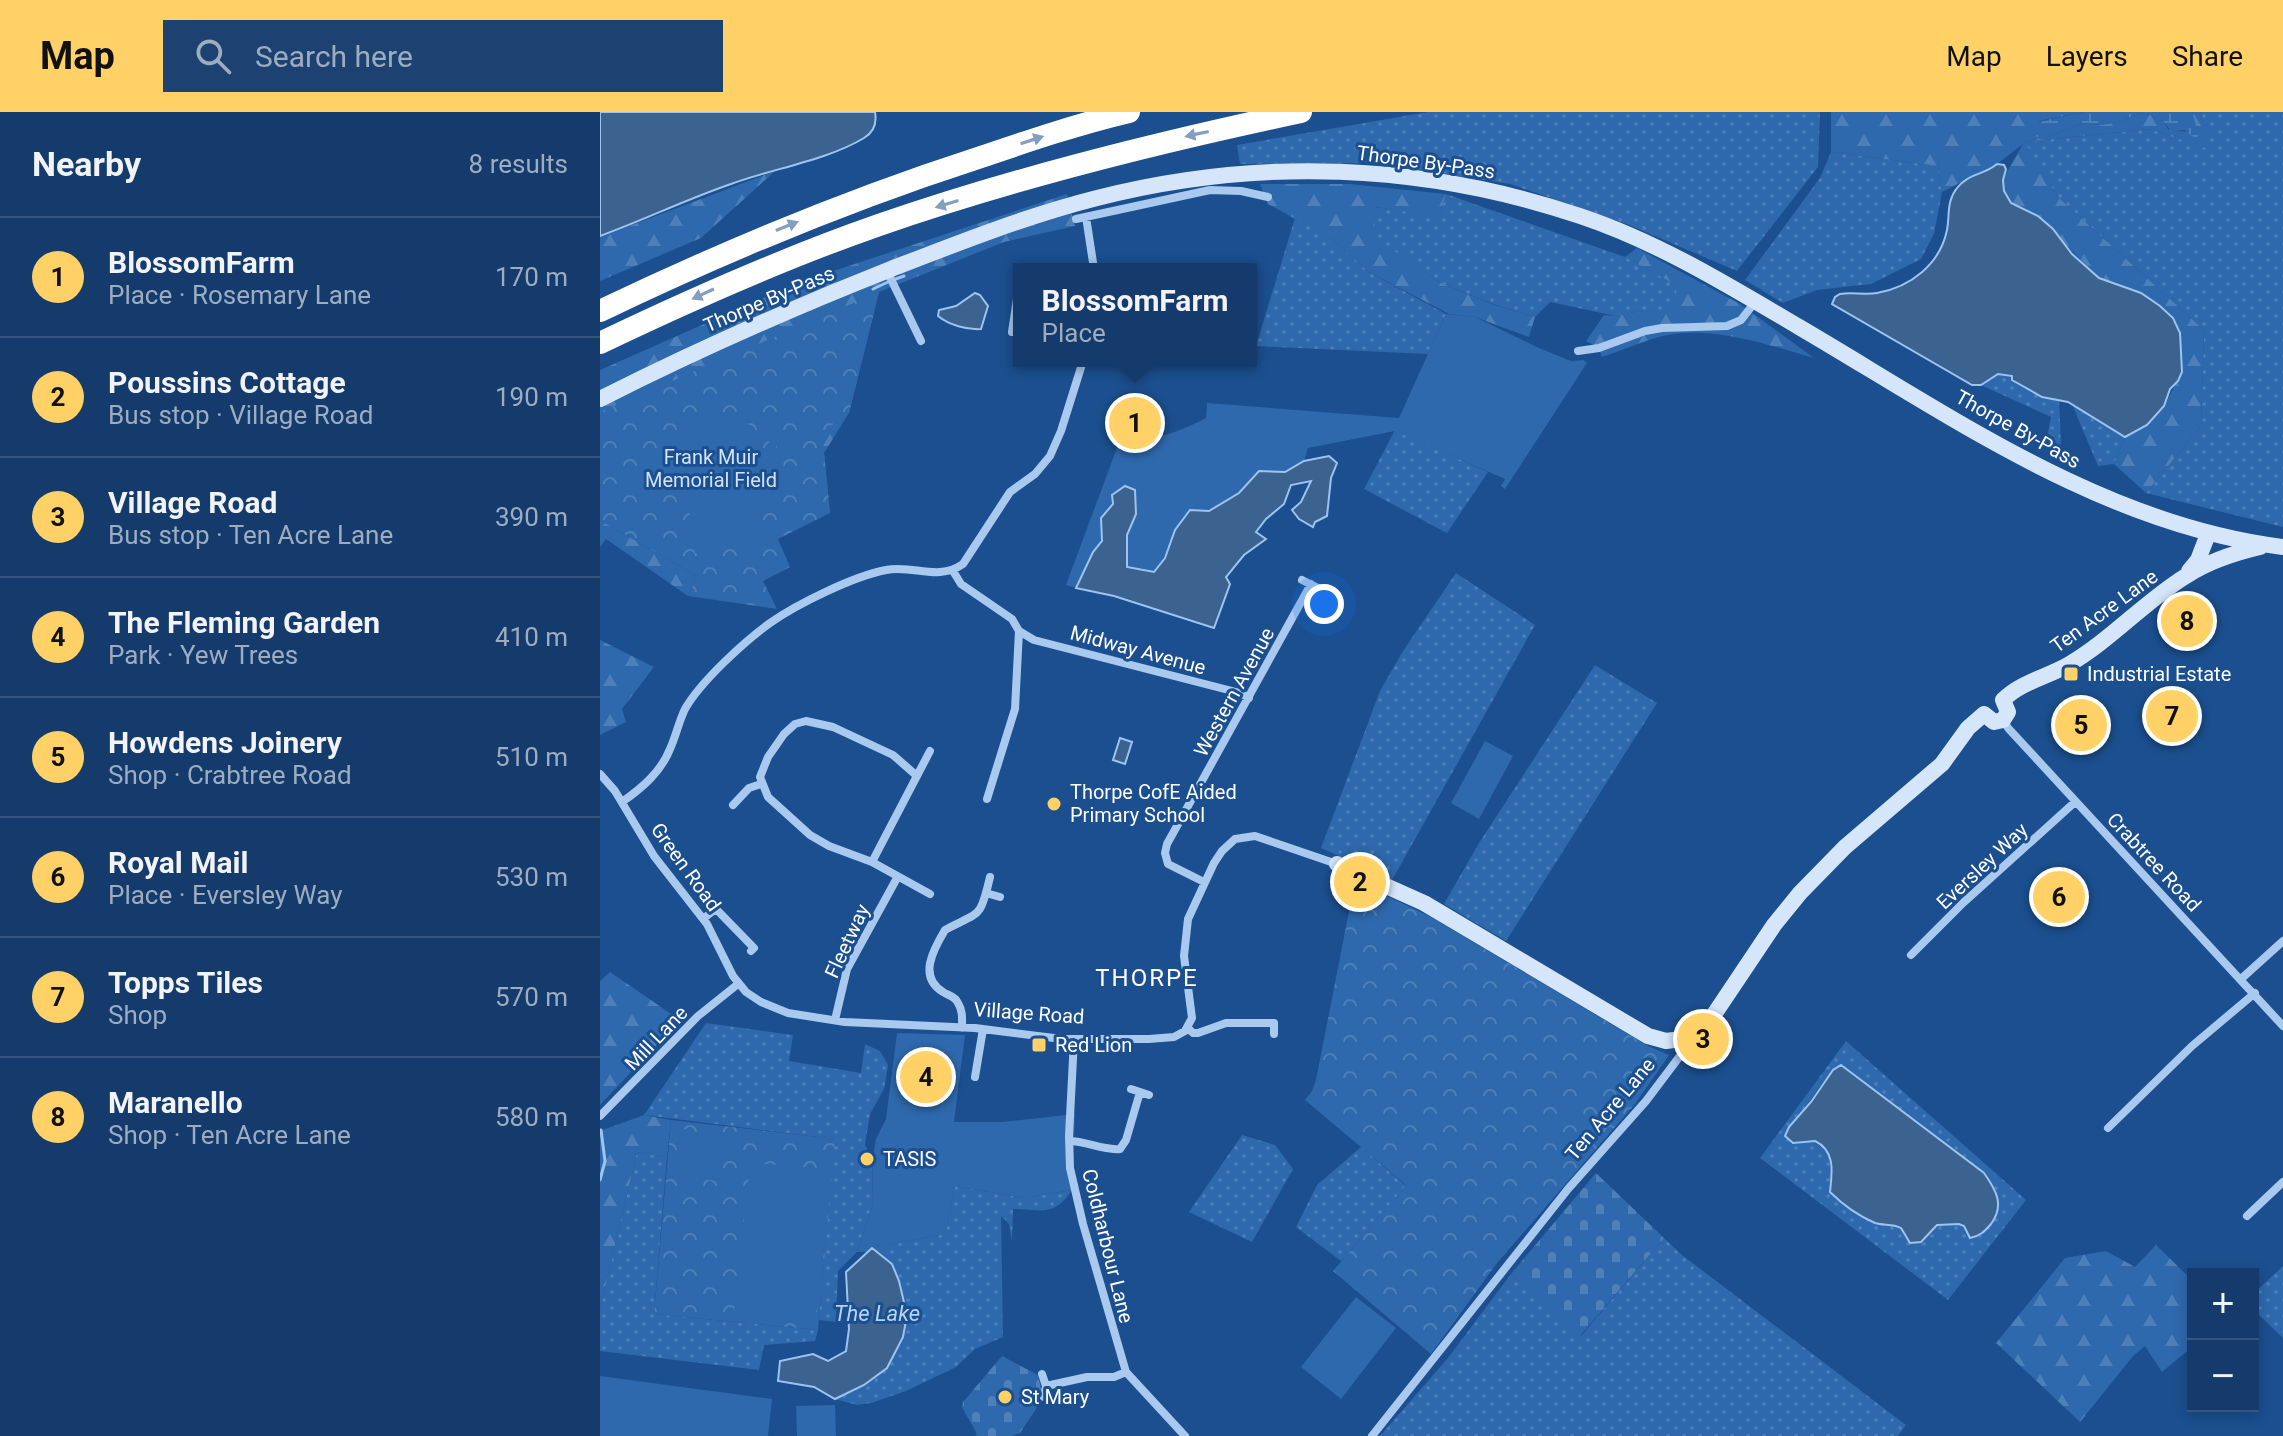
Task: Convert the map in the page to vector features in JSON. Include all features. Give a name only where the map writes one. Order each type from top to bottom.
[{"type":"highway","points":[[600,311],[786,226],[893,186],[1089,121],[1129,112]]},
{"type":"highway","points":[[600,343],[720,286],[879,225],[1149,145],[1301,112]]},
{"type":"highway","points":[[600,294],[619,286],[664,280]]},
{"type":"main road","name":"Thorpe By-Pass","points":[[600,399],[729,336],[887,271],[1045,213],[1126,191],[1233,174],[1334,170],[1405,175],[1514,196],[1635,237],[1696,267],[1963,424],[2066,480],[2161,519],[2208,534],[2275,546]]},
{"type":"main road","name":"Ten Acre Lane","points":[[2185,576],[2198,560],[2208,534]]},
{"type":"main road","name":"Ten Acre Lane","points":[[2003,700],[2012,691],[2067,666],[2085,654],[2185,576],[2213,561],[2275,546]]},
{"type":"main road","points":[[1993,698],[2003,700],[2008,712],[2003,720],[1994,722],[1984,714],[1985,704],[1993,698]]},
{"type":"main road","name":"Ten Acre Lane","points":[[1690,1038],[1713,1019],[1774,925],[1800,893],[1845,847],[1942,764],[1968,728],[1984,714]]},
{"type":"main road","points":[[1337,864],[1424,903],[1648,1036],[1666,1041],[1690,1038]]},
{"type":"street","points":[[1076,219],[1210,190],[1241,191],[1268,197]]},
{"type":"street","points":[[1086,217],[1093,263]]},
{"type":"street","points":[[887,271],[921,341]]},
{"type":"street","points":[[1578,351],[1599,348],[1662,328],[1735,324],[1755,302]]},
{"type":"street","points":[[1012,332],[1013,325]]},
{"type":"street","points":[[622,802],[658,771],[685,709],[696,693],[746,641],[770,623],[797,605],[886,570],[953,571],[970,555],[1010,492],[1035,474],[1050,456],[1081,367]]},
{"type":"street","points":[[953,571],[961,584],[1012,619],[1019,631],[1015,709],[987,799]]},
{"type":"street","name":"Western Avenue","points":[[1204,882],[1173,868],[1166,861],[1165,850],[1249,698],[1306,582],[1320,589]]},
{"type":"street","name":"Midway Avenue","points":[[1019,631],[1034,640],[1240,693],[1249,698]]},
{"type":"street","name":"Crabtree Road","points":[[2003,720],[2283,1026]]},
{"type":"street","points":[[917,776],[893,755],[833,727],[806,721],[795,724],[775,745],[761,771],[761,784],[768,797],[810,835],[829,846],[872,862],[930,894]]},
{"type":"street","points":[[872,862],[930,751]]},
{"type":"street","name":"Green Road","points":[[600,774],[622,802],[654,856],[715,936],[738,984]]},
{"type":"street","points":[[733,805],[749,788],[761,784]]},
{"type":"street","name":"Eversley Way","points":[[1911,955],[1963,903],[2075,802]]},
{"type":"street","points":[[1188,1028],[1192,1018],[1184,956],[1186,927],[1204,882],[1222,851],[1235,839],[1248,836],[1267,838],[1337,864]]},
{"type":"street","points":[[962,1028],[960,1005],[954,997],[933,984],[930,962],[945,930],[975,917],[981,911],[990,877]]},
{"type":"street","name":"Fleetway","points":[[835,1020],[847,969],[897,878]]},
{"type":"street","points":[[986,893],[1000,897]]},
{"type":"street","points":[[703,919],[709,912],[718,911],[754,948],[751,951]]},
{"type":"street","points":[[2241,979],[2283,941]]},
{"type":"street","name":"Village Road","points":[[738,984],[761,1002],[788,1013],[835,1020],[983,1029],[1074,1039],[1164,1038],[1181,1034],[1188,1028],[1198,1033],[1226,1023],[1274,1023],[1274,1034]]},
{"type":"street","name":"Mill Lane","points":[[600,1116],[698,1016],[738,984]]},
{"type":"street","points":[[2108,1128],[2192,1046],[2255,993]]},
{"type":"street","points":[[975,1077],[983,1029]]},
{"type":"street","name":"Ten Acre Lane","points":[[1372,1436],[1568,1189],[1646,1101],[1689,1044],[1690,1038]]},
{"type":"street","name":"Coldharbour Lane","points":[[1074,1039],[1070,1168],[1083,1224],[1126,1372],[1185,1436]]},
{"type":"street","points":[[1069,1141],[1120,1149],[1126,1140],[1140,1092]]},
{"type":"street","points":[[2247,1216],[2283,1182]]},
{"type":"street","points":[[1046,1386],[1087,1377],[1114,1377],[1126,1372]]},
{"type":"street","points":[[1042,1374],[1046,1386],[1044,1397]]},
{"type":"green space","points":[[1428,112],[1820,112],[1818,167],[1737,271],[1629,225],[1510,184],[1374,163],[1240,164],[1237,145]]},
{"type":"green space","points":[[1831,112],[2084,112],[2039,121],[2046,138],[2082,123],[2101,125],[2140,113],[2163,121],[2168,129],[2188,132],[2192,112],[2200,112],[2211,150],[2150,129],[2025,142],[2058,197],[2204,330],[2201,426],[2146,493],[2114,464],[2125,437],[2147,425],[2164,406],[2182,372],[2122,285],[2099,278],[2038,217],[2011,203],[2002,180],[2023,144],[1997,164],[1942,192],[1938,166],[1831,152]]},
{"type":"green space","points":[[2084,112],[2192,112],[2199,136],[2195,138],[2184,130],[2171,131],[2163,121],[2140,113],[2101,125],[2082,123],[2041,140],[2036,137],[2037,122]]},
{"type":"green space","points":[[2200,112],[2283,112],[2283,527],[2146,493],[2201,426],[2204,330],[2058,197],[2024,142],[2150,129],[2210,149]]},
{"type":"green space","points":[[1831,152],[1938,166],[1942,192],[1934,234],[1921,259],[1871,284],[1817,290],[1783,303],[1745,280],[1820,178]]},
{"type":"green space","points":[[775,171],[701,238],[600,281],[600,237]]},
{"type":"green space","points":[[1260,184],[1349,184],[1446,194],[1439,217],[1376,207],[1374,237],[1443,284],[1535,317],[1529,337],[1475,317],[1449,314],[1369,272],[1333,240],[1268,204]]},
{"type":"green space","name":"Frank Muir Memorial Field","points":[[1067,194],[1075,226],[1004,242],[879,292],[849,413],[824,453],[830,513],[600,464],[600,370],[797,283]]},
{"type":"green space","points":[[1446,194],[1625,257],[1679,286],[1671,312],[1644,310],[1616,316],[1550,302],[1535,317],[1443,284],[1373,237],[1375,207],[1439,216]]},
{"type":"green space","points":[[1295,218],[1333,240],[1369,272],[1446,314],[1428,354],[1257,346]]},
{"type":"green space","points":[[1637,248],[1740,304],[1814,358],[1742,338],[1704,333],[1667,335],[1602,357],[1599,348],[1586,341],[1604,315],[1616,316],[1644,310],[1671,311],[1678,286],[1625,257]]},
{"type":"green space","name":"Frank Muir Memorial Field","points":[[879,292],[849,413],[822,432],[830,513],[778,539],[790,567],[763,581],[777,609],[688,596],[697,576],[600,520],[600,412]]},
{"type":"green space","points":[[1446,314],[1475,317],[1539,348],[1571,361],[1583,360],[1587,363],[1505,489],[1501,486],[1505,479],[1395,431],[1308,448],[1304,461],[1285,472],[1259,471],[1239,493],[1209,512],[1190,510],[1154,572],[1127,567],[1127,535],[1136,514],[1135,490],[1113,504],[1101,518],[1102,541],[1093,552],[1076,588],[1066,585],[1121,437],[1143,439],[1176,432],[1206,418],[1207,403],[1399,418]]},
{"type":"green space","points":[[1998,374],[2059,398],[2061,447],[2047,437],[2051,417],[1981,385]]},
{"type":"green space","points":[[2072,404],[2125,437],[2114,464],[2098,466]]},
{"type":"green space","points":[[747,411],[765,544],[695,553],[677,420]]},
{"type":"green space","points":[[776,412],[782,416],[775,453],[772,455],[768,448]]},
{"type":"green space","points":[[1395,430],[1488,472],[1447,533],[1364,489]]},
{"type":"green space","points":[[600,520],[697,576],[688,596],[606,539],[600,547]]},
{"type":"green space","points":[[1456,573],[1535,625],[1392,880],[1321,848],[1380,691]]},
{"type":"green space","points":[[600,640],[654,667],[622,709],[626,722],[600,735]]},
{"type":"green space","points":[[1595,665],[1657,703],[1506,941],[1444,904],[1479,843]]},
{"type":"green space","points":[[1485,741],[1513,756],[1479,819],[1451,803]]},
{"type":"green space","points":[[1355,881],[1431,917],[1648,1046],[1669,1055],[1635,1104],[1497,1263],[1431,1354],[1333,1271],[1406,1185],[1305,1100],[1316,1080]]},
{"type":"green space","points":[[610,972],[680,1020],[600,1105],[600,981]]},
{"type":"green space","points":[[706,1023],[793,1035],[789,1061],[861,1073],[865,1044],[880,1051],[888,1065],[884,1089],[870,1114],[865,1144],[872,1162],[873,1203],[857,1252],[838,1271],[836,1322],[819,1320],[834,1139],[644,1115]]},
{"type":"green space","points":[[897,1033],[965,1035],[954,1122],[1002,1122],[1075,1114],[1072,1190],[1024,1198],[955,1186],[945,1234],[873,1248],[871,1252],[857,1252],[873,1203],[872,1162],[876,1139],[886,1119]]},
{"type":"green space","points":[[1846,1041],[2026,1200],[1948,1300],[1760,1158]],"holes":[[[1841,1065],[1984,1173],[1997,1214],[1982,1234],[1967,1235],[1964,1226],[1953,1223],[1937,1225],[1921,1242],[1905,1236],[1901,1228],[1890,1223],[1880,1224],[1841,1203],[1830,1192],[1828,1155],[1819,1145],[1789,1127],[1827,1077]]]},
{"type":"green space","points":[[644,1115],[671,1120],[667,1157],[637,1152],[600,1309],[600,1131]]},
{"type":"green space","points":[[671,1120],[835,1139],[818,1330],[654,1314]]},
{"type":"green space","points":[[684,1129],[690,1131],[694,1139],[723,1141],[721,1181],[681,1178],[683,1145],[676,1136]]},
{"type":"green space","points":[[1242,1135],[1275,1145],[1293,1169],[1252,1242],[1189,1212]]},
{"type":"green space","points":[[1361,1147],[1406,1186],[1341,1261],[1296,1227],[1317,1185]]},
{"type":"green space","points":[[637,1152],[667,1157],[654,1314],[818,1330],[815,1341],[764,1345],[759,1370],[600,1351],[600,1309]]},
{"type":"green space","points":[[750,1163],[832,1169],[815,1321],[734,1314]]},
{"type":"green space","points":[[1596,1173],[1664,1238],[1580,1336],[1511,1274]]},
{"type":"green space","points":[[955,1186],[1024,1198],[1072,1190],[1053,1208],[1013,1209],[1012,1242],[1009,1224],[1001,1216],[1003,1337],[975,1349],[956,1367],[906,1391],[857,1405],[835,1399],[864,1385],[892,1264],[872,1248],[945,1234]]},
{"type":"green space","points":[[1664,1238],[1682,1255],[1906,1425],[1898,1436],[1380,1436],[1448,1358],[1511,1274],[1581,1336]]},
{"type":"green space","points":[[2156,1245],[2187,1275],[2187,1351],[2162,1372],[2145,1346],[2133,1356],[2080,1422],[1996,1343],[2065,1258],[2106,1251],[2135,1267]]},
{"type":"green space","points":[[2283,1266],[2283,1338],[2259,1315],[2259,1288]]},
{"type":"green space","points":[[1356,1297],[1396,1328],[1341,1399],[1301,1367]]},
{"type":"green space","points":[[1002,1356],[1038,1375],[1041,1389],[1038,1406],[1020,1433],[1012,1436],[975,1436],[977,1434],[962,1407],[963,1402]]},
{"type":"green space","points":[[600,1376],[772,1399],[768,1436],[600,1436]]},
{"type":"green space","points":[[835,1405],[836,1436],[797,1436],[796,1406]]},
{"type":"water","points":[[600,112],[875,112],[876,120],[870,133],[850,146],[715,190],[600,236]]},
{"type":"water","points":[[1997,164],[2004,165],[2006,169],[2004,191],[2011,203],[2038,216],[2053,229],[2072,254],[2099,278],[2141,293],[2173,318],[2180,333],[2182,372],[2170,389],[2164,406],[2147,425],[2125,437],[2068,402],[2042,397],[2012,380],[2012,376],[1998,374],[1981,385],[1972,385],[1832,304],[1840,294],[1872,294],[1889,290],[1922,272],[1943,242],[1950,203],[1957,188],[1966,179]]},
{"type":"water","points":[[975,293],[988,306],[981,329],[958,326],[938,316],[939,310],[956,306]]},
{"type":"water","points":[[1329,456],[1337,463],[1331,478],[1327,516],[1315,522],[1313,527],[1299,519],[1292,510],[1301,502],[1311,481],[1291,485],[1284,504],[1256,532],[1266,539],[1244,555],[1226,577],[1230,584],[1214,628],[1114,596],[1076,588],[1093,552],[1102,541],[1101,518],[1113,504],[1112,495],[1125,486],[1135,490],[1136,514],[1127,535],[1127,567],[1154,572],[1165,558],[1175,530],[1190,510],[1209,511],[1239,493],[1259,471],[1285,472],[1304,461]]},
{"type":"water","points":[[1120,738],[1132,742],[1125,764],[1113,760]]},
{"type":"water","points":[[1841,1065],[1984,1173],[1995,1192],[1998,1210],[1984,1231],[1970,1238],[1964,1226],[1959,1224],[1937,1225],[1921,1242],[1910,1243],[1901,1228],[1869,1220],[1830,1192],[1830,1157],[1822,1145],[1815,1141],[1793,1143],[1785,1136],[1833,1070]]},
{"type":"water","name":"The Lake","points":[[872,1248],[892,1264],[907,1315],[903,1337],[887,1368],[864,1385],[835,1399],[814,1387],[778,1381],[780,1361],[813,1354],[828,1361],[846,1351],[849,1329],[846,1272]]},
{"type":"waterway","points":[[893,280],[904,276]]},
{"type":"waterway","points":[[873,289],[888,282]]},
{"type":"waterway","points":[[600,1180],[605,1161],[601,1130]]},
{"type":"place","name":"BlossomFarm","points":[[1135,423]]},
{"type":"place","name":"Maranello","points":[[2187,621]]},
{"type":"place","name":"Industrial Estate","points":[[2071,674]]},
{"type":"place","name":"Topps Tiles","points":[[2172,716]]},
{"type":"place","name":"Howdens Joinery","points":[[2081,725]]},
{"type":"place","name":"Thorpe CofE Aided Primary School","points":[[1054,804]]},
{"type":"place","name":"Poussins Cottage","points":[[1360,882]]},
{"type":"place","name":"Royal Mail","points":[[2059,897]]},
{"type":"place","name":"Village Road","points":[[1703,1039]]},
{"type":"place","name":"Red Lion","points":[[1039,1045]]},
{"type":"place","name":"The Fleming Garden","points":[[926,1077]]},
{"type":"place","name":"TASIS","points":[[867,1159]]},
{"type":"place","name":"St Mary","points":[[1005,1397]]},
{"type":"district","name":"THORPE","points":[[1147,978]]}]
